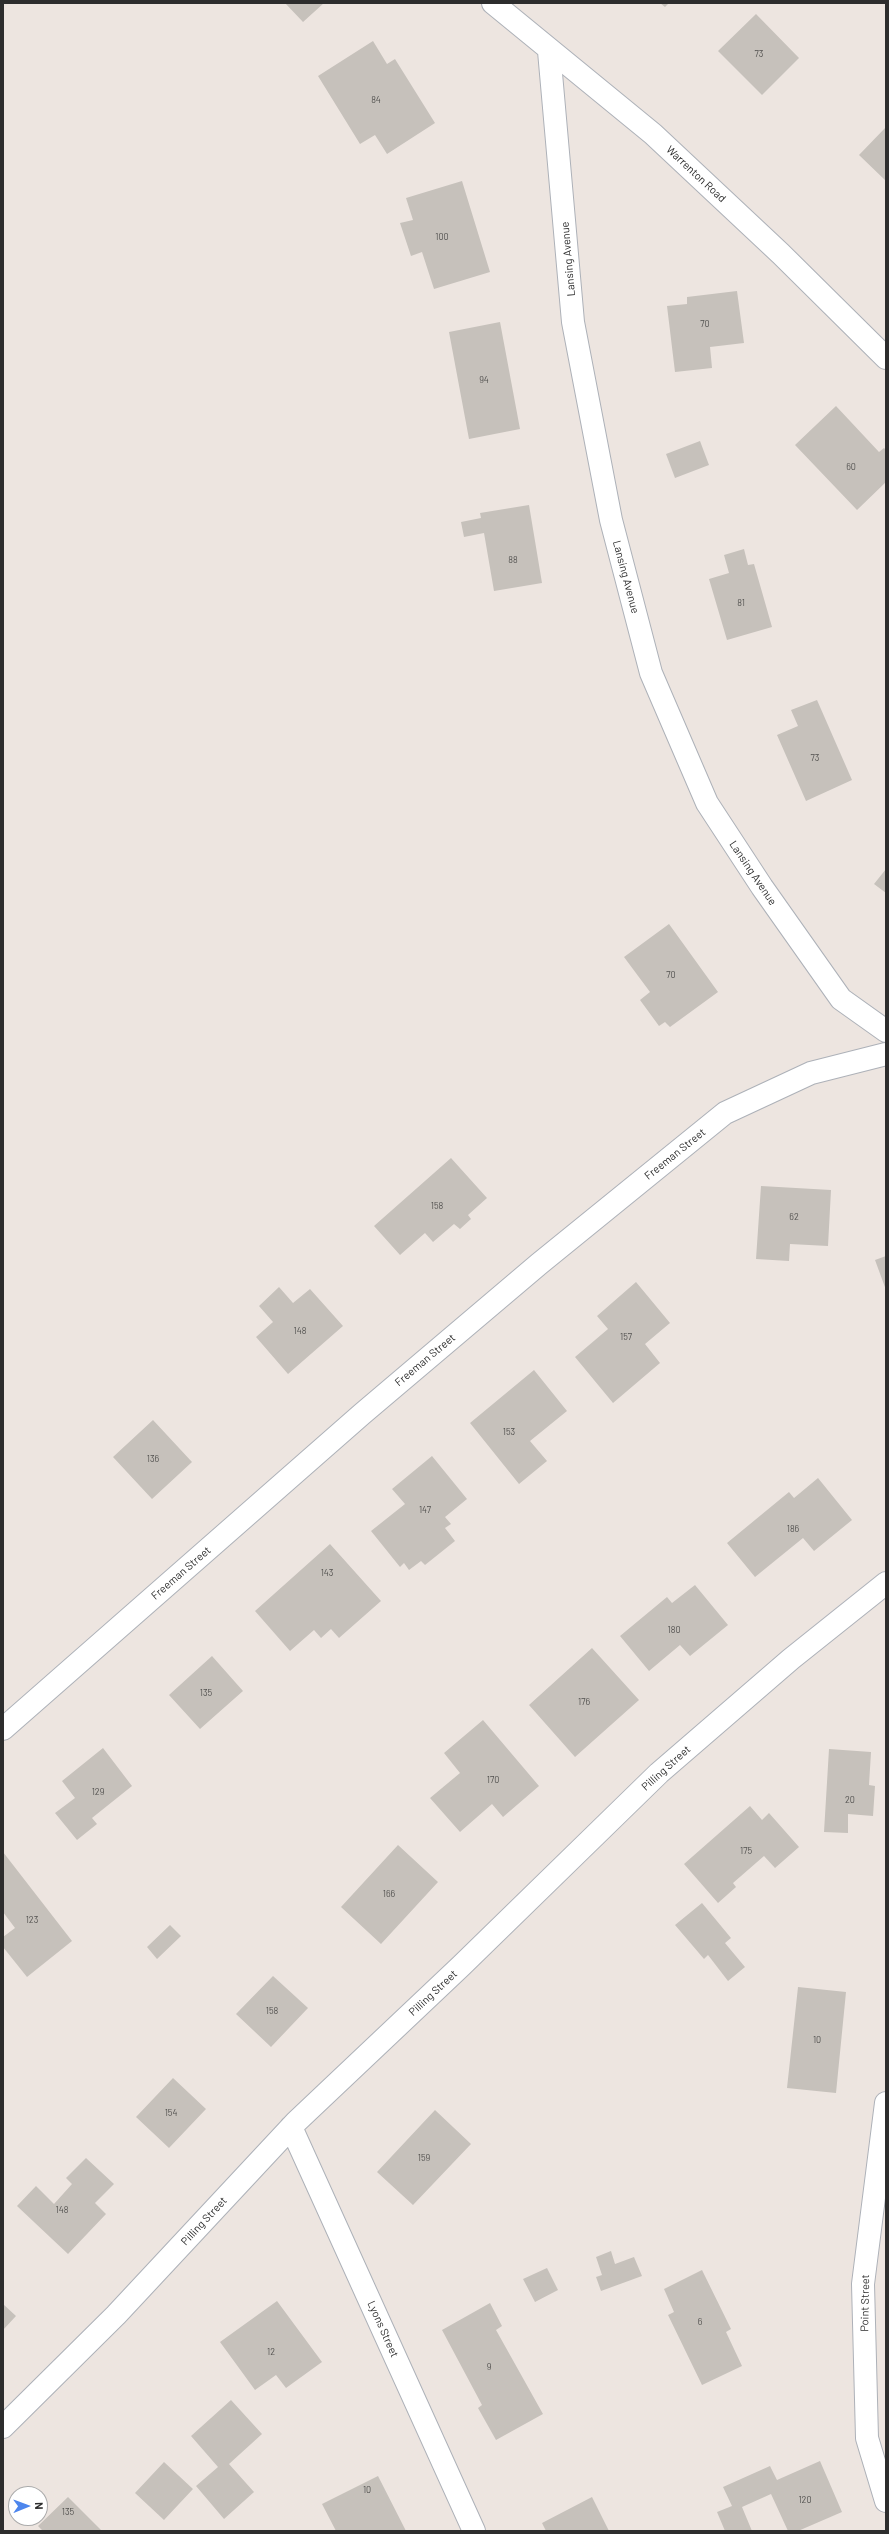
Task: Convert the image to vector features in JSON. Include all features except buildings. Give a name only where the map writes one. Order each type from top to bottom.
[{"type":"street","name":"Warrenton Road","points":[[493,3],[549,51],[653,134],[781,254],[886,358]]},
{"type":"street","name":"Lansing Avenue","points":[[549,51],[573,322],[612,520],[651,673],[707,802],[762,887],[841,999],[886,1031]]},
{"type":"street","name":"Freeman Street","points":[[3,1729],[362,1414],[539,1264],[725,1113],[811,1073],[886,1054]]},
{"type":"street","name":"Pilling Street","points":[[3,2427],[116,2315],[291,2127],[659,1773],[791,1659],[886,1583]]},
{"type":"street","name":"Point Street","points":[[886,2103],[863,2284],[867,2438],[886,2500]]},
{"type":"street","name":"Lyons Street","points":[[291,2127],[474,2531]]}]
